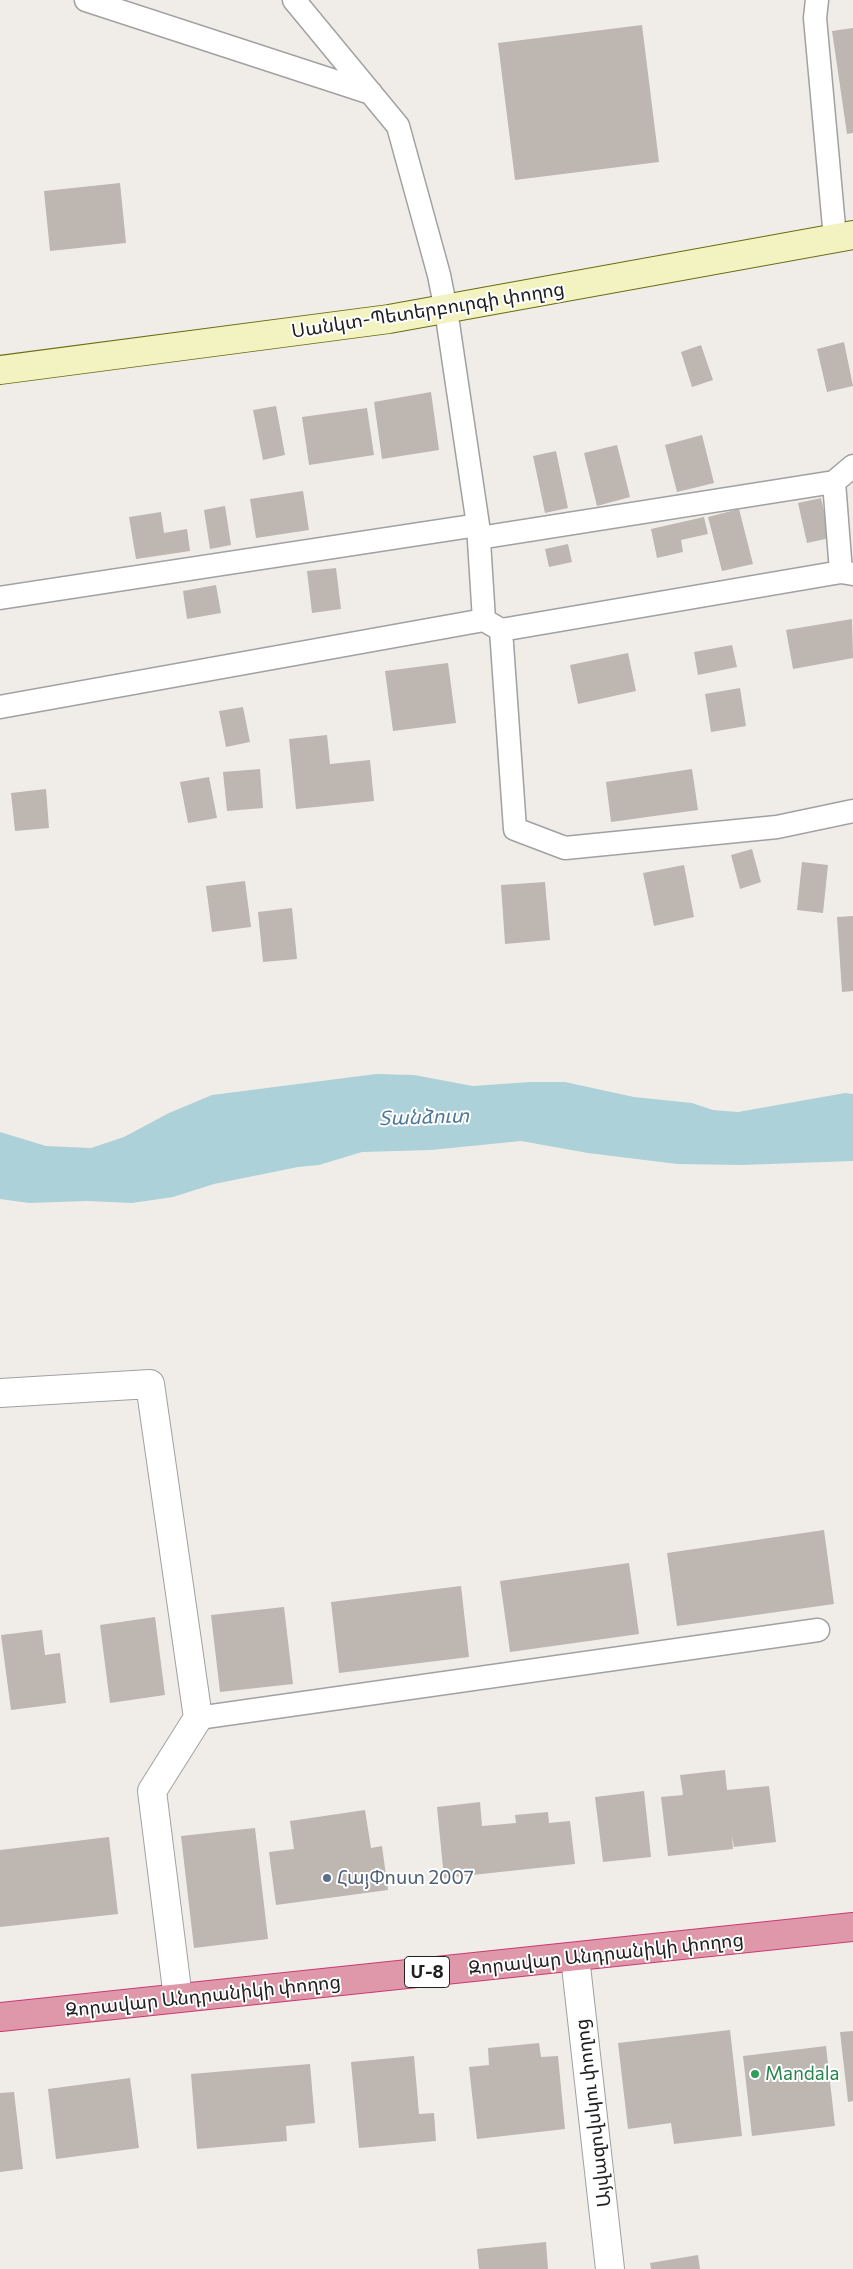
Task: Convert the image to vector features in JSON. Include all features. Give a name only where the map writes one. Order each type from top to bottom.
[{"type":"highway","name":"Զորավար Անդրանիկի փողոց","points":[[0,2017],[853,1928]]},
{"type":"street","name":"Սանկտ-Պետերբուրգի փողոց","points":[[0,370],[446,310],[844,237]]},
{"type":"street","points":[[0,1393],[150,1384],[198,1718],[152,1791],[178,1998]]},
{"type":"street","name":"Այվազովսկու փողոց","points":[[575,1957],[610,2269]]},
{"type":"lane","points":[[86,0],[371,93]]},
{"type":"lane","points":[[294,0],[398,126],[439,275],[446,310],[493,625],[516,829],[565,848],[777,827],[853,810]]},
{"type":"lane","points":[[817,0],[815,18],[844,237]]},
{"type":"lane","points":[[0,598],[834,482],[853,466]]},
{"type":"lane","points":[[0,707],[493,625],[847,573],[834,482]]},
{"type":"lane","points":[[198,1718],[818,1630]]},
{"type":"water","name":"Տանձուտ","points":[[376,1074],[414,1075],[473,1086],[530,1082],[565,1082],[634,1097],[692,1103],[713,1110],[738,1112],[845,1093],[853,1094],[853,1161],[742,1165],[677,1164],[588,1153],[521,1141],[431,1150],[362,1152],[319,1165],[298,1167],[214,1184],[173,1197],[132,1203],[87,1201],[29,1203],[0,1199],[0,1132],[46,1146],[91,1148],[124,1137],[169,1113],[212,1095]]},
{"type":"building","points":[[642,25],[659,162],[515,180],[498,43]]},
{"type":"building","points":[[853,28],[853,133],[847,134],[832,31]]},
{"type":"building","points":[[120,183],[126,243],[50,251],[44,191]]},
{"type":"building","points":[[844,342],[853,386],[827,392],[817,349]]},
{"type":"building","points":[[701,345],[713,380],[692,387],[681,352]]},
{"type":"building","points":[[431,392],[439,450],[382,459],[374,402]]},
{"type":"building","points":[[276,406],[285,455],[263,460],[253,410]]},
{"type":"building","points":[[367,408],[374,455],[309,465],[302,417]]},
{"type":"building","points":[[702,435],[714,483],[677,492],[665,445]]},
{"type":"building","points":[[617,445],[630,497],[597,506],[584,453]]},
{"type":"building","points":[[556,451],[568,508],[545,513],[533,456]]},
{"type":"building","points":[[303,491],[309,530],[256,538],[250,499]]},
{"type":"building","points":[[821,498],[830,538],[807,543],[798,503]]},
{"type":"building","points":[[225,506],[231,545],[210,549],[204,510]]},
{"type":"building","points":[[739,509],[753,564],[722,571],[708,517]]},
{"type":"building","points":[[161,512],[164,533],[187,529],[190,551],[136,559],[129,517]]},
{"type":"building","points":[[704,517],[708,534],[681,540],[683,552],[657,558],[651,529]]},
{"type":"building","points":[[568,544],[572,562],[549,567],[545,549]]},
{"type":"building","points":[[336,568],[341,609],[312,613],[307,571]]},
{"type":"building","points":[[216,585],[221,613],[187,619],[183,591]]},
{"type":"building","points":[[852,619],[853,658],[793,669],[786,630]]},
{"type":"building","points":[[732,645],[737,667],[698,675],[694,652]]},
{"type":"building","points":[[628,653],[636,691],[578,704],[570,665]]},
{"type":"building","points":[[448,663],[456,723],[393,731],[385,671]]},
{"type":"building","points":[[740,688],[746,726],[711,732],[705,694]]},
{"type":"building","points":[[243,707],[250,742],[226,747],[219,711]]},
{"type":"building","points":[[327,735],[330,764],[370,760],[374,801],[296,809],[289,739]]},
{"type":"building","points":[[260,769],[263,808],[227,811],[223,772]]},
{"type":"building","points":[[692,769],[698,810],[611,822],[606,782]]},
{"type":"building","points":[[209,777],[217,818],[188,823],[180,782]]},
{"type":"building","points":[[46,789],[49,828],[15,831],[11,793]]},
{"type":"building","points":[[752,849],[761,882],[740,889],[731,855]]},
{"type":"building","points":[[802,862],[828,865],[823,913],[797,910]]},
{"type":"building","points":[[684,865],[694,917],[654,926],[643,873]]},
{"type":"building","points":[[245,881],[251,927],[212,932],[206,886]]},
{"type":"building","points":[[545,882],[550,940],[505,944],[501,885]]},
{"type":"building","points":[[292,908],[297,959],[263,962],[258,912]]},
{"type":"building","points":[[853,916],[853,991],[842,992],[837,917]]},
{"type":"building","points":[[824,1530],[834,1604],[677,1626],[667,1553]]},
{"type":"building","points":[[629,1563],[639,1634],[510,1652],[500,1581]]},
{"type":"building","points":[[461,1586],[469,1657],[339,1673],[331,1602]]},
{"type":"building","points":[[284,1607],[293,1684],[220,1692],[211,1615]]},
{"type":"building","points":[[155,1617],[165,1695],[110,1703],[100,1625]]},
{"type":"building","points":[[42,1630],[45,1655],[60,1653],[66,1703],[11,1710],[1,1635]]},
{"type":"building","points":[[725,1770],[727,1790],[769,1786],[776,1842],[734,1847],[732,1836],[733,1849],[668,1856],[661,1797],[683,1795],[680,1775]]},
{"type":"building","points":[[644,1791],[651,1857],[603,1862],[595,1797]]},
{"type":"building","points":[[480,1802],[482,1826],[516,1823],[515,1815],[548,1812],[549,1823],[570,1821],[575,1864],[444,1878],[437,1807]]},
{"type":"building","points":[[365,1810],[371,1848],[382,1846],[388,1890],[276,1905],[269,1852],[294,1849],[290,1821]]},
{"type":"building","points":[[255,1828],[268,1939],[194,1948],[181,1836]]},
{"type":"building","points":[[109,1837],[118,1914],[0,1927],[0,1850]]},
{"type":"building","points":[[730,2030],[742,2136],[674,2144],[671,2123],[628,2129],[618,2043]]},
{"type":"building","points":[[853,2031],[853,2101],[848,2102],[840,2032]]},
{"type":"building","points":[[539,2043],[541,2057],[558,2056],[565,2129],[477,2139],[469,2067],[489,2065],[488,2048]]},
{"type":"building","points":[[826,2046],[835,2126],[752,2136],[743,2056]]},
{"type":"building","points":[[414,2056],[419,2114],[434,2113],[436,2141],[359,2148],[351,2062]]},
{"type":"building","points":[[310,2064],[315,2123],[286,2126],[287,2141],[197,2149],[191,2074]]},
{"type":"building","points":[[130,2078],[139,2148],[56,2159],[48,2089]]},
{"type":"building","points":[[14,2092],[23,2169],[0,2172],[0,2093]]},
{"type":"building","points":[[546,2242],[548,2269],[479,2269],[477,2249]]},
{"type":"building","points":[[698,2255],[700,2269],[651,2269],[650,2263]]},
{"type":"place","name":"ՀայՓոստ 2007","points":[[327,1878]]},
{"type":"place","name":"Mandala","points":[[755,2074]]}]
